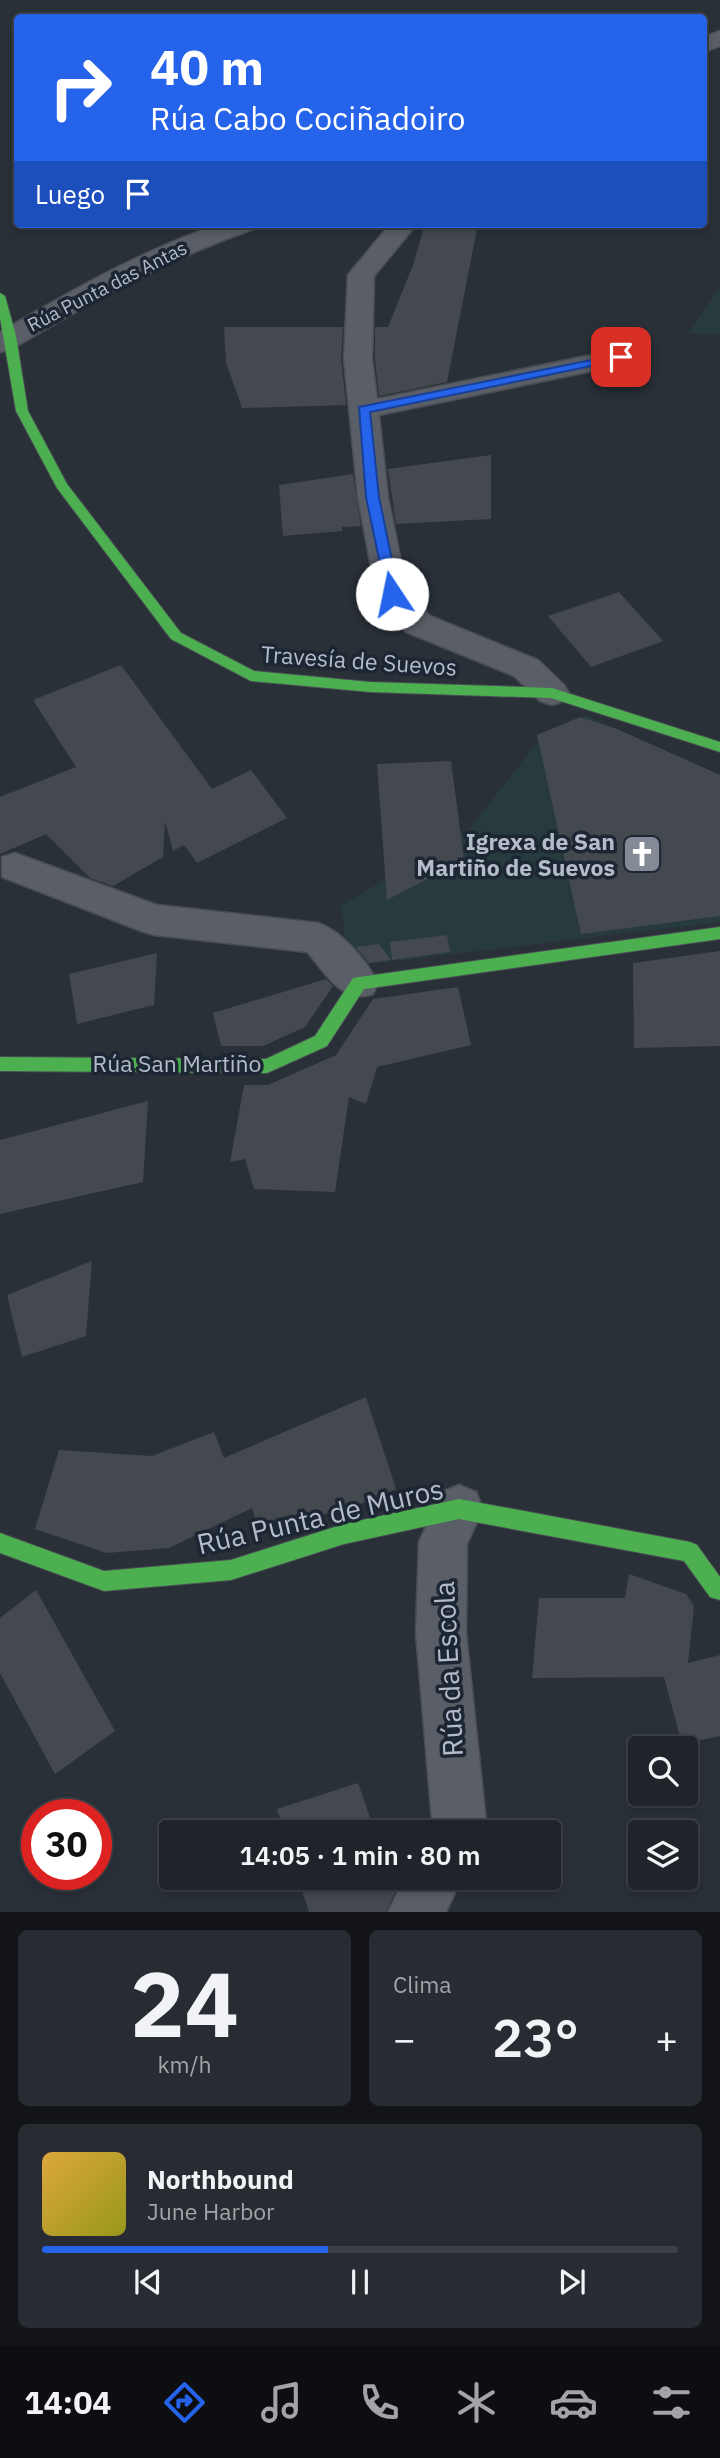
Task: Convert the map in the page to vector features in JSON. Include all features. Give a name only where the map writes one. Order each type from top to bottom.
[{"type":"street","name":"Rúa Punta das Antas","points":[[5,340],[95,288],[201,239],[233,228]]},
{"type":"street","points":[[401,228],[362,275],[358,359],[373,497],[392,594],[418,624],[526,668],[552,693]]},
{"type":"street","name":"Travesía de Suevos","points":[[0,296],[5,340],[22,411],[61,485],[176,636],[251,676],[370,687],[552,693],[720,747]]},
{"type":"street","points":[[363,410],[621,357]]},
{"type":"street","points":[[15,867],[155,920],[318,938],[359,983],[720,933]]},
{"type":"street","name":"Rúa San Martiño","points":[[0,1064],[267,1066],[321,1041],[359,983]]},
{"type":"street","name":"Rúa Punta de Muros","points":[[0,1543],[104,1581],[231,1570],[344,1534],[459,1509],[690,1552],[717,1590],[720,1590]]},
{"type":"street","name":"Rúa da Escola","points":[[459,1509],[443,1542],[441,1633],[459,1820]]},
{"type":"street","points":[[416,1912],[428,1890]]},
{"type":"green space","points":[[720,287],[720,335],[688,333]]},
{"type":"green space","points":[[585,715],[720,775],[720,922],[362,965],[347,954],[341,906],[470,828],[545,732]]},
{"type":"building","points":[[424,228],[477,228],[447,382],[379,396],[375,327],[388,327],[413,265]]},
{"type":"building","points":[[224,327],[343,327],[341,359],[346,405],[242,408],[226,362]]},
{"type":"building","points":[[491,455],[491,519],[396,524],[388,469]]},
{"type":"building","points":[[353,474],[361,526],[342,527],[342,531],[283,536],[279,485]]},
{"type":"building","points":[[619,592],[663,641],[591,667],[548,616]]},
{"type":"building","points":[[121,665],[212,789],[251,770],[287,818],[197,863],[184,845],[173,851],[165,821],[163,857],[113,886],[90,878],[46,834],[0,854],[0,797],[76,767],[33,700]]},
{"type":"building","points":[[580,717],[617,729],[720,775],[720,916],[581,934],[537,735]]},
{"type":"building","points":[[451,761],[464,860],[387,900],[377,764]]},
{"type":"building","points":[[447,935],[450,952],[392,960],[390,942]]},
{"type":"building","points":[[379,944],[391,960],[369,963],[356,947]]},
{"type":"building","points":[[720,951],[720,1046],[634,1048],[633,963]]},
{"type":"building","points":[[157,953],[154,1005],[77,1024],[69,974]]},
{"type":"building","points":[[326,979],[333,986],[305,1027],[263,1046],[221,1046],[213,1013]]},
{"type":"building","points":[[458,987],[471,1045],[377,1067],[366,1104],[349,1097],[335,1192],[254,1189],[245,1159],[230,1162],[244,1085],[268,1085],[336,1055],[373,999]]},
{"type":"building","points":[[148,1101],[143,1182],[0,1214],[0,1140]]},
{"type":"building","points":[[92,1261],[86,1336],[22,1357],[7,1295]]},
{"type":"building","points":[[366,1397],[396,1489],[363,1503],[260,1533],[252,1508],[169,1548],[107,1553],[35,1529],[59,1450],[152,1456],[214,1432],[224,1458]]},
{"type":"building","points":[[629,1574],[686,1594],[694,1606],[688,1663],[720,1655],[720,1736],[698,1741],[698,1736],[680,1736],[664,1677],[532,1678],[539,1598],[625,1598]]},
{"type":"building","points":[[36,1590],[115,1731],[55,1774],[0,1673],[0,1618]]},
{"type":"building","points":[[358,1783],[371,1820],[280,1820],[277,1809]]},
{"type":"building","points":[[302,1890],[396,1890],[386,1912],[309,1912]]},
{"type":"traffic: fast","points":[[0,296],[10,336],[22,411],[61,485],[176,636],[251,676],[370,687],[552,693],[720,747]]},
{"type":"traffic: fast","points":[[0,1064],[267,1066],[321,1041],[359,983],[720,933]]},
{"type":"traffic: fast","points":[[0,1543],[104,1581],[231,1570],[344,1534],[459,1509],[690,1552],[717,1590],[720,1590]]},
{"type":"place","name":"Igrexa de San Martiño de Suevos","points":[[642,854]]},
{"type":"route","points":[[392,594],[373,497],[363,410],[621,357]]}]
